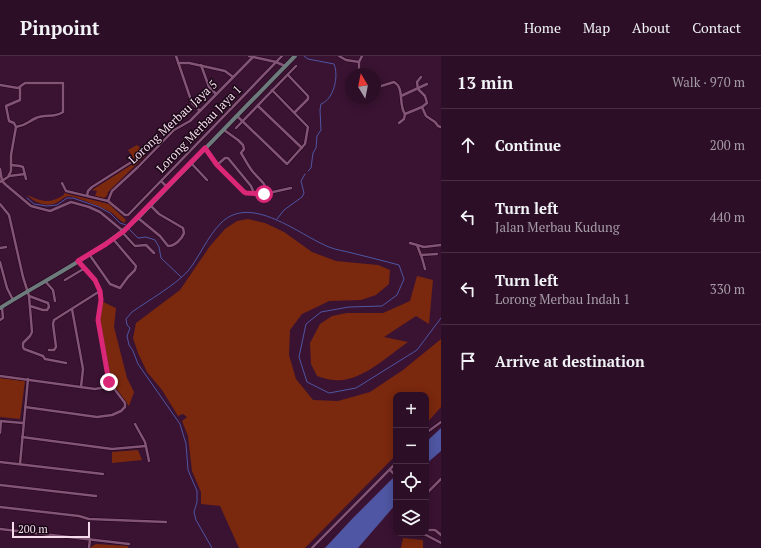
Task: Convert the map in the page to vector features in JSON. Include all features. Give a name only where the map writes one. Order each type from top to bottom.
[{"type":"main road","points":[[1,308],[13,300],[28,294],[45,281],[123,232],[295,56]]},
{"type":"street","points":[[176,56],[192,103],[200,111]]},
{"type":"street","points":[[249,56],[276,62],[285,66]]},
{"type":"street","name":"Lorong Merbau Jaya 1","points":[[108,201],[125,215],[128,215],[282,56]]},
{"type":"street","points":[[339,56],[347,60],[359,62]]},
{"type":"street","points":[[359,68],[359,62],[362,56]]},
{"type":"street","name":"Lorong Merbau Jaya 5","points":[[108,201],[112,191],[174,130],[190,121],[253,57]]},
{"type":"street","points":[[178,63],[201,65],[225,71],[232,77]]},
{"type":"street","points":[[201,65],[209,87],[216,94]]},
{"type":"street","points":[[236,128],[296,66]]},
{"type":"street","points":[[288,75],[308,96],[308,99],[295,113]]},
{"type":"street","points":[[405,114],[426,105],[427,101],[422,92],[418,89],[417,82],[421,77]]},
{"type":"street","points":[[0,85],[16,88],[25,83],[63,83],[63,112],[54,116],[36,118],[26,125],[16,127]]},
{"type":"street","points":[[381,86],[396,83],[401,96],[402,110],[405,114],[404,119],[399,123]]},
{"type":"street","points":[[401,96],[427,84]]},
{"type":"street","points":[[9,176],[16,127],[14,123],[9,121],[6,107],[20,100],[20,87]]},
{"type":"street","points":[[237,116],[287,164],[306,142],[309,128],[272,90]]},
{"type":"street","points":[[258,106],[302,148]]},
{"type":"street","points":[[422,107],[426,116],[441,127]]},
{"type":"street","points":[[224,129],[243,145],[245,148],[241,153],[253,172],[258,175],[266,188],[267,193]]},
{"type":"street","points":[[205,148],[217,165],[244,192],[264,194],[291,188]]},
{"type":"street","points":[[217,165],[227,157],[251,186],[254,193]]},
{"type":"street","points":[[87,196],[90,188],[133,161]]},
{"type":"street","points":[[191,163],[207,180]]},
{"type":"street","points":[[11,165],[22,166],[26,179]]},
{"type":"street","points":[[0,169],[1,182],[31,206],[50,211],[71,202],[89,207],[100,212],[123,232],[135,246],[146,244],[154,253]]},
{"type":"street","points":[[1,182],[9,176],[25,174]]},
{"type":"street","points":[[161,181],[167,187]]},
{"type":"street","points":[[62,183],[66,191],[108,201]]},
{"type":"street","points":[[0,204],[1,208],[8,213],[30,306],[32,332],[23,343],[23,347],[24,349],[45,358],[66,363]]},
{"type":"street","points":[[138,218],[160,236],[168,246],[174,245],[181,238],[184,232],[183,228],[159,214],[150,205]]},
{"type":"street","points":[[89,254],[110,284],[120,288],[135,270],[136,266],[113,239]]},
{"type":"street","points":[[410,243],[424,247],[441,245]]},
{"type":"street","points":[[417,245],[425,269]]},
{"type":"street","points":[[0,248],[6,247]]},
{"type":"street","points":[[421,255],[437,254]]},
{"type":"street","points":[[25,407],[98,417],[112,415],[121,411],[126,406],[109,382],[98,320],[101,300],[100,291],[95,280],[78,261]]},
{"type":"street","points":[[0,262],[7,287],[13,300]]},
{"type":"street","points":[[66,280],[85,268]]},
{"type":"street","points":[[45,281],[53,290],[55,301]]},
{"type":"street","points":[[49,350],[54,350],[56,348],[53,324],[54,320],[100,291]]},
{"type":"street","points":[[28,294],[48,303],[49,307],[47,310],[43,310],[30,306]]},
{"type":"street","points":[[0,320],[3,318],[1,308]]},
{"type":"street","points":[[72,309],[83,369],[81,387]]},
{"type":"street","points":[[0,376],[95,389],[112,386]]},
{"type":"street","points":[[20,464],[28,379]]},
{"type":"street","points":[[0,433],[1,421],[23,423]]},
{"type":"street","points":[[429,431],[441,422]]},
{"type":"street","points":[[136,424],[146,446],[149,461]]},
{"type":"street","points":[[22,437],[112,449],[146,446]]},
{"type":"street","points":[[0,462],[103,474]]},
{"type":"street","points":[[312,548],[395,464]]},
{"type":"street","points":[[390,470],[393,473]]},
{"type":"street","points":[[429,491],[441,479]]},
{"type":"street","points":[[0,485],[96,496]]},
{"type":"street","points":[[0,507],[102,520],[166,522]]},
{"type":"street","points":[[0,529],[129,544]]},
{"type":"street","points":[[429,530],[435,530],[441,535]]},
{"type":"street","points":[[429,536],[441,543]]},
{"type":"street","points":[[89,548],[90,539]]},
{"type":"shaded area","points":[[137,145],[147,154],[108,192],[107,196],[104,198],[95,196],[97,191],[92,190],[136,162],[128,150]]},
{"type":"shaded area","points":[[64,193],[109,204],[126,220],[124,223],[109,211],[69,196],[54,204],[46,205],[27,195],[37,199],[50,201],[64,195]]},
{"type":"shaded area","points":[[248,219],[265,223],[284,232],[312,252],[336,261],[378,265],[390,270],[389,284],[376,295],[361,300],[329,301],[302,314],[290,330],[289,355],[296,379],[313,400],[338,401],[370,392],[403,370],[441,339],[441,407],[429,421],[429,392],[393,392],[393,458],[305,548],[239,548],[220,506],[201,504],[201,492],[192,471],[188,436],[182,421],[187,417],[183,414],[178,416],[162,390],[147,372],[133,338],[136,323],[180,290],[210,246],[225,229],[237,221]]},
{"type":"shaded area","points":[[417,276],[433,280],[429,324],[416,316],[384,337],[408,342],[364,373],[345,380],[330,380],[317,376],[311,364],[310,343],[320,324],[332,316],[347,313],[383,313],[410,301]]},
{"type":"shaded area","points":[[103,302],[116,308],[114,327],[127,378],[134,392],[129,406],[112,384],[100,320]]},
{"type":"shaded area","points":[[0,378],[25,381],[20,419],[0,417]]},
{"type":"shaded area","points":[[138,450],[142,460],[112,463],[112,452]]},
{"type":"shaded area","points":[[403,538],[423,540],[423,548],[401,548]]},
{"type":"shaded area","points":[[96,544],[128,546],[128,548],[91,548]]},
{"type":"water","points":[[441,428],[441,451],[429,461],[429,439]]},
{"type":"water","points":[[393,478],[393,507],[358,548],[325,548]]},
{"type":"waterway","points":[[304,56],[308,59],[334,64],[336,75],[336,81],[332,92],[321,104],[321,130],[317,136],[316,148],[313,153],[311,168],[308,171]]},
{"type":"waterway","points":[[277,219],[284,210],[302,197],[304,193],[301,181],[305,174]]},
{"type":"waterway","points":[[27,198],[34,204],[47,206],[57,205],[67,198],[73,198],[99,207],[110,213],[120,223],[126,225]]},
{"type":"waterway","points":[[212,548],[196,520],[194,512],[197,502],[197,491],[188,470],[186,444],[180,424],[138,364],[129,345],[127,336],[130,328],[127,325],[126,319],[132,312],[182,277],[188,271],[216,228],[221,223],[233,215],[246,212],[260,214],[275,219],[332,248],[399,265],[404,279],[397,295],[382,306],[349,307],[321,312],[306,324],[299,357],[307,382],[329,393],[356,388],[417,350],[441,318]]},
{"type":"waterway","points":[[129,229],[138,238],[146,237],[155,240],[159,247],[161,258],[181,277]]},
{"type":"route","points":[[109,382],[98,320],[101,300],[99,286],[78,261],[124,231],[205,148],[217,165],[244,192],[264,194]]}]
